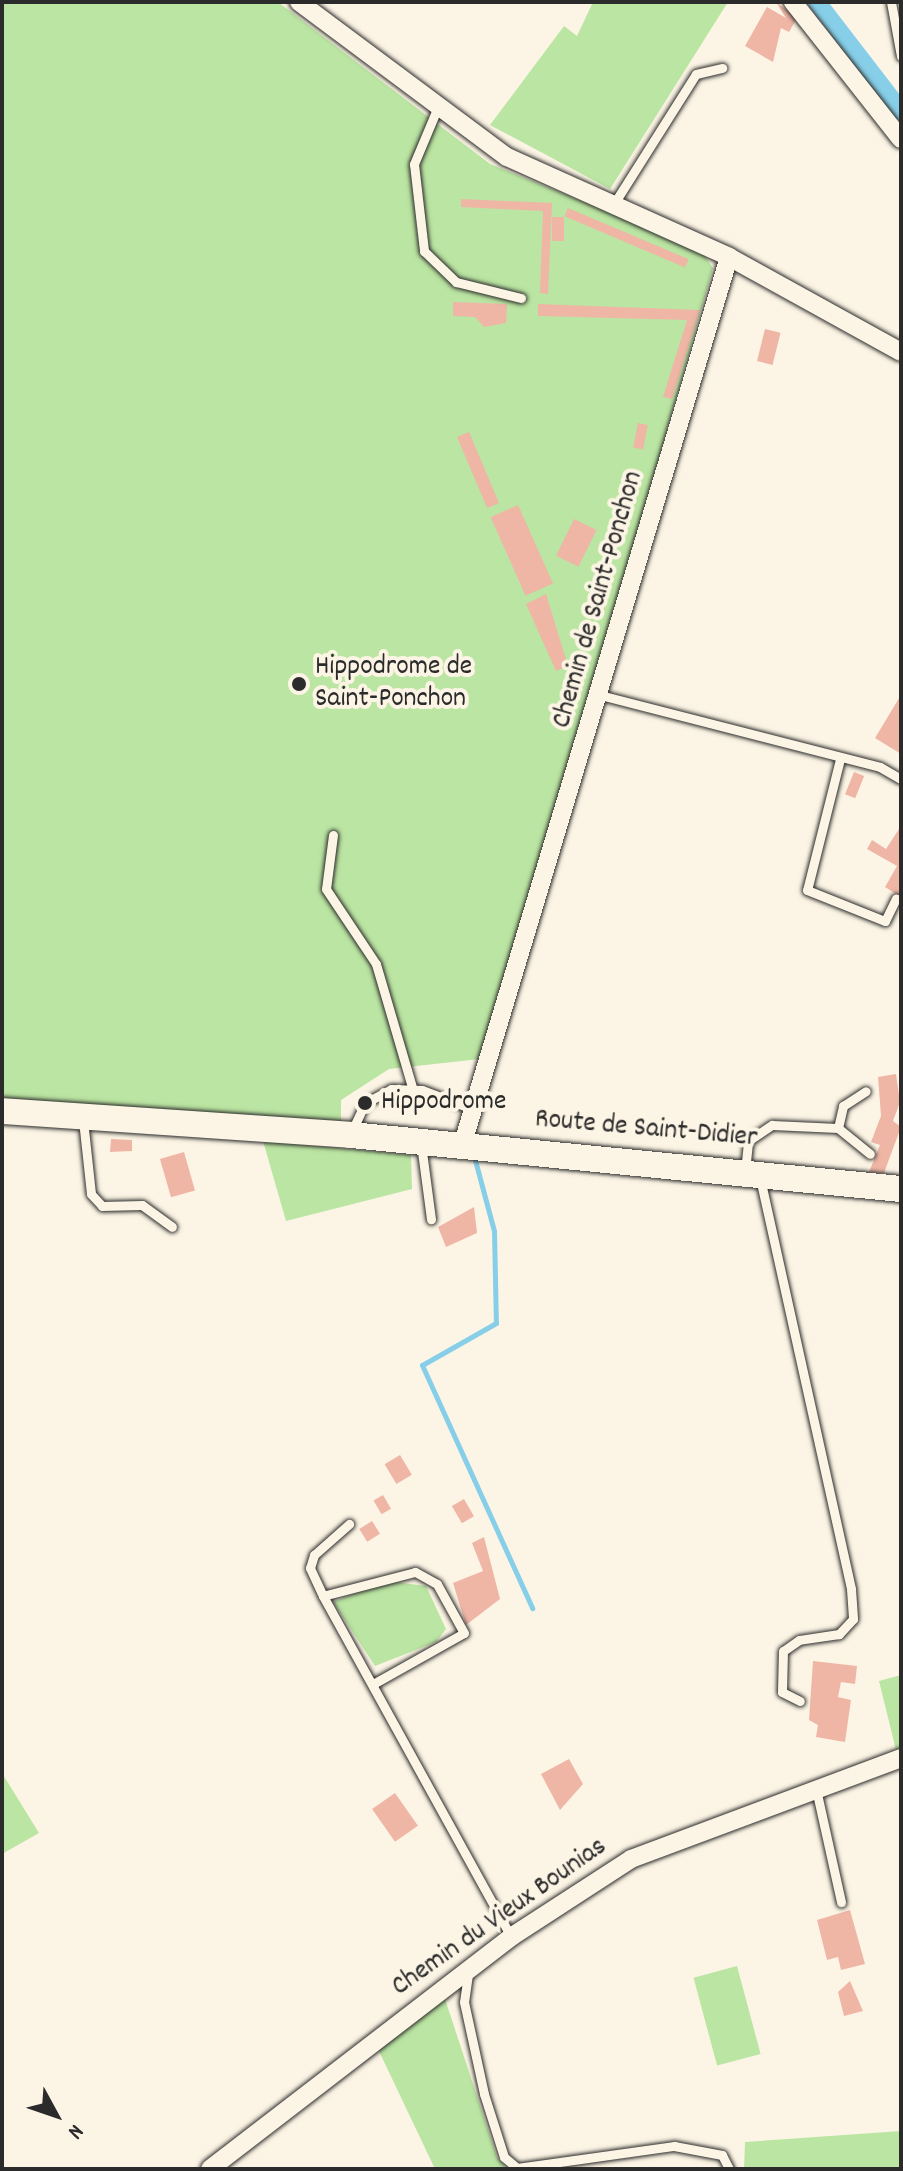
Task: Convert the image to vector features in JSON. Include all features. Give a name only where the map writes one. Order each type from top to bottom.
[{"type":"main road","name":"Route de Saint-Didier","points":[[2,1111],[351,1135],[901,1189]]},
{"type":"street","points":[[299,2],[437,109],[507,157],[615,202],[729,257],[901,352]]},
{"type":"street","points":[[793,2],[901,139]]},
{"type":"street","name":"Chemin de Saint-Ponchon","points":[[462,1146],[600,695],[729,257]]},
{"type":"street","name":"Chemin du Vieux Bounias","points":[[210,2169],[305,2089],[468,1974],[511,1937],[631,1859],[901,1758]]},
{"type":"lane","points":[[891,2],[901,55]]},
{"type":"lane","points":[[615,202],[696,74],[722,68]]},
{"type":"lane","points":[[437,109],[415,155],[424,251],[456,282],[521,298]]},
{"type":"lane","points":[[600,695],[840,759],[901,779]]},
{"type":"lane","points":[[840,759],[807,890],[885,921],[896,898]]},
{"type":"lane","points":[[333,835],[326,889],[376,964],[412,1087]]},
{"type":"lane","points":[[351,1135],[356,1115],[376,1093],[412,1087],[475,1110]]},
{"type":"lane","points":[[838,1128],[843,1106],[866,1091]]},
{"type":"lane","points":[[83,1116],[91,1194],[102,1206],[142,1205],[172,1227]]},
{"type":"lane","points":[[800,1701],[782,1692],[783,1651],[799,1640],[839,1634],[853,1619],[851,1589],[752,1172],[748,1141],[772,1125],[838,1128],[870,1154]]},
{"type":"lane","points":[[421,1142],[431,1219]]},
{"type":"lane","points":[[349,1524],[314,1555],[310,1568],[511,1937]]},
{"type":"lane","points":[[323,1596],[415,1572],[444,1596],[464,1633],[373,1684]]},
{"type":"lane","points":[[816,1788],[841,1902]]},
{"type":"lane","points":[[468,1974],[464,2002],[484,2094],[504,2157],[517,2168],[674,2146],[722,2155],[729,2169]]},
{"type":"green space","name":"Hippodrome de Saint-Ponchon","points":[[2,2],[278,2],[490,164],[700,249],[713,268],[489,1058],[389,1069],[341,1100],[341,1121],[2,1099]]},
{"type":"green space","points":[[593,2],[728,2],[610,189],[490,125],[564,26],[577,36]]},
{"type":"green space","points":[[263,1141],[411,1155],[412,1189],[286,1221]]},
{"type":"green space","points":[[387,1581],[426,1586],[446,1629],[436,1642],[375,1666],[333,1602]]},
{"type":"green space","points":[[901,1675],[901,1748],[896,1750],[879,1681]]},
{"type":"green space","points":[[2,1773],[39,1833],[2,1854]]},
{"type":"green space","points":[[737,1966],[761,2054],[717,2066],[694,1978]]},
{"type":"green space","points":[[445,1999],[497,2157],[507,2169],[435,2169],[377,2047]]},
{"type":"green space","points":[[901,2131],[901,2169],[744,2169],[745,2142]]},
{"type":"building","points":[[776,2],[797,18],[789,32],[781,28],[773,62],[745,46],[767,7],[786,18]]},
{"type":"building","points":[[461,199],[552,203],[548,294],[540,293],[543,211],[461,207]]},
{"type":"building","points":[[568,208],[689,259],[685,267],[564,216]]},
{"type":"building","points":[[552,217],[564,217],[564,241],[552,241]]},
{"type":"building","points":[[453,302],[507,304],[506,323],[484,327],[475,317],[453,316]]},
{"type":"building","points":[[538,304],[700,310],[672,399],[663,397],[687,320],[538,316]]},
{"type":"building","points":[[765,329],[781,333],[773,365],[757,361]]},
{"type":"building","points":[[638,423],[648,425],[643,449],[633,448]]},
{"type":"building","points":[[469,432],[499,503],[487,508],[457,437]]},
{"type":"building","points":[[518,505],[553,584],[526,596],[491,517]]},
{"type":"building","points":[[574,519],[596,530],[578,567],[556,556]]},
{"type":"building","points":[[594,586],[608,589],[604,611],[588,605]]},
{"type":"building","points":[[546,594],[568,666],[556,671],[526,604]]},
{"type":"building","points":[[901,695],[901,754],[875,738]]},
{"type":"building","points":[[854,772],[864,776],[855,798],[845,794]]},
{"type":"building","points":[[901,826],[901,897],[885,887],[897,866],[867,849],[872,840],[886,849]]},
{"type":"building","points":[[896,1074],[900,1102],[893,1121],[901,1127],[884,1173],[869,1172],[880,1145],[871,1142],[881,1116],[878,1077]]},
{"type":"building","points":[[111,1139],[132,1140],[132,1151],[110,1152]]},
{"type":"building","points":[[184,1152],[195,1190],[171,1197],[160,1159]]},
{"type":"building","points":[[474,1207],[477,1233],[446,1247],[438,1227]]},
{"type":"building","points":[[400,1455],[412,1475],[396,1484],[385,1464]]},
{"type":"building","points":[[383,1495],[391,1509],[381,1514],[373,1500]]},
{"type":"building","points":[[464,1499],[474,1516],[462,1523],[452,1506]]},
{"type":"building","points":[[372,1521],[380,1534],[367,1542],[359,1529]]},
{"type":"building","points":[[484,1537],[500,1599],[466,1625],[453,1583],[483,1571],[472,1543]]},
{"type":"building","points":[[813,1661],[857,1666],[855,1684],[841,1682],[838,1697],[851,1700],[845,1742],[816,1737],[818,1725],[809,1720]]},
{"type":"building","points":[[569,1759],[583,1784],[560,1810],[541,1774]]},
{"type":"building","points":[[395,1793],[418,1826],[395,1842],[372,1809]]},
{"type":"building","points":[[850,1910],[865,1964],[841,1970],[838,1957],[827,1960],[817,1920]]},
{"type":"building","points":[[850,1981],[863,2011],[844,2016],[838,1992]]},
{"type":"waterway","points":[[817,2],[901,111]]},
{"type":"waterway","points":[[475,1160],[494,1231],[496,1323],[422,1365],[532,1608]]},
{"type":"place","name":"Hippodrome de Saint-Ponchon","points":[[299,684]]},
{"type":"place","name":"Hippodrome","points":[[365,1103]]}]
